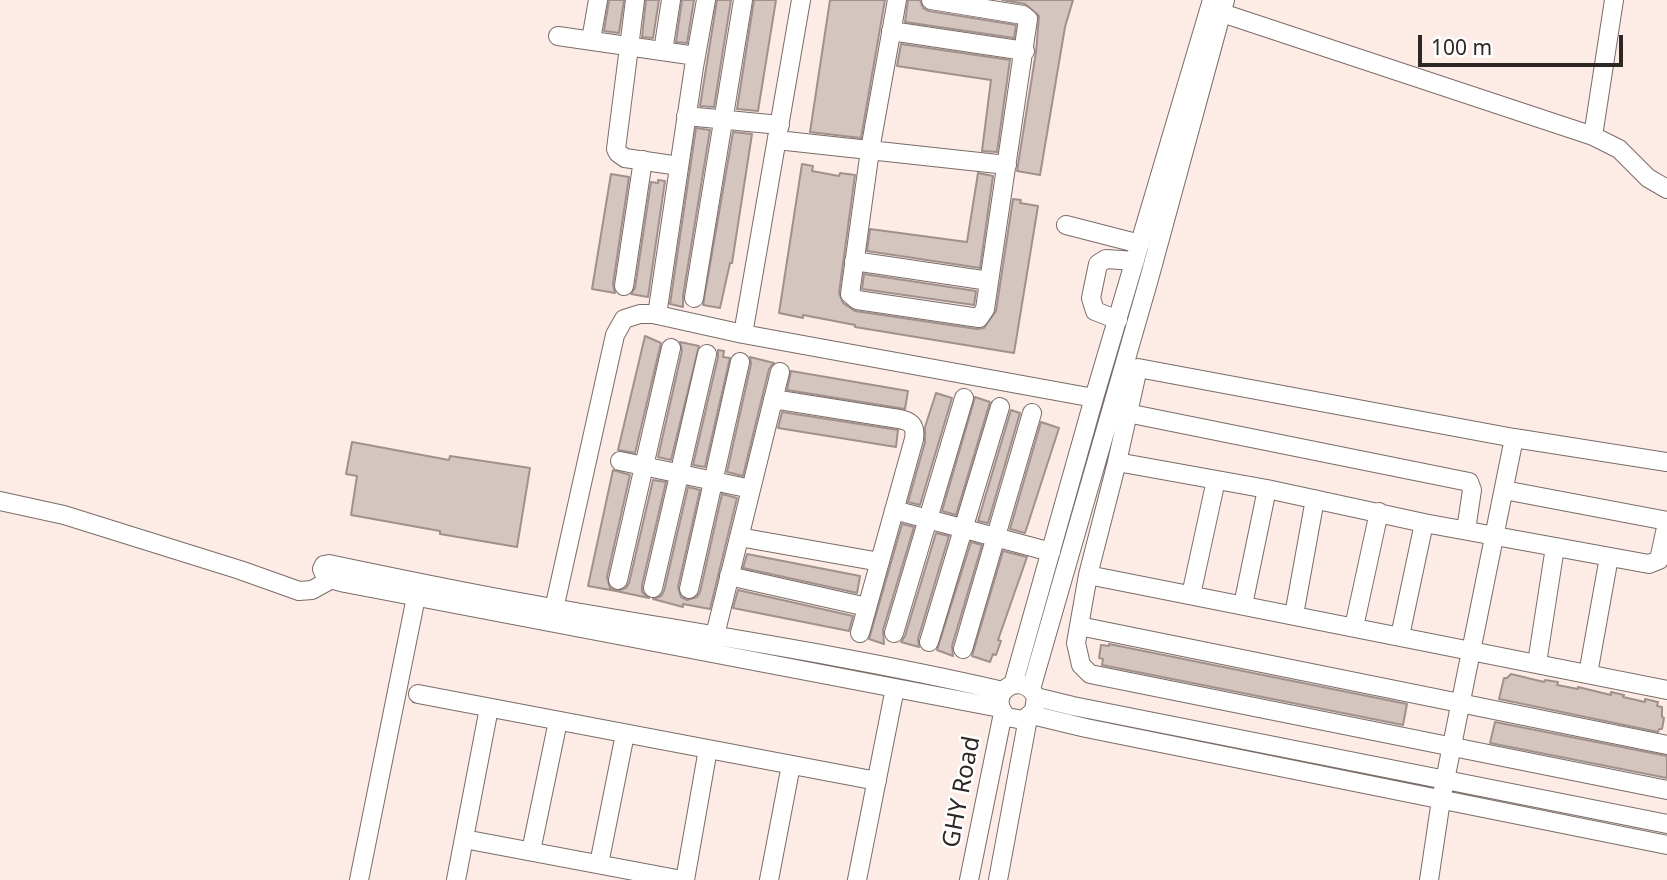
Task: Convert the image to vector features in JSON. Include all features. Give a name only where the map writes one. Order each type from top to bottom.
[{"type":"street","points":[[591,40],[598,0]]},
{"type":"street","points":[[635,0],[616,149],[621,156],[679,166]]},
{"type":"street","points":[[663,51],[671,0]]},
{"type":"street","points":[[657,315],[706,0]]},
{"type":"street","points":[[694,298],[743,0]]},
{"type":"street","points":[[743,334],[801,0]]},
{"type":"street","points":[[897,0],[870,150],[850,289],[854,299],[975,318],[983,314],[989,281],[1028,24],[1026,16],[930,0]]},
{"type":"street","points":[[1593,135],[1614,0]]},
{"type":"street","points":[[1215,4],[1593,135],[1619,149],[1648,178],[1667,189]]},
{"type":"street","points":[[1215,4],[1094,398],[1014,697],[1012,720],[1030,716],[1667,845]]},
{"type":"street","points":[[1014,697],[1153,266],[1215,4]]},
{"type":"street","points":[[891,31],[1025,51]]},
{"type":"street","points":[[558,36],[696,56]]},
{"type":"street","points":[[686,116],[722,119],[870,150],[1007,165]]},
{"type":"street","points":[[624,286],[643,160]]},
{"type":"street","points":[[1066,225],[1138,252]]},
{"type":"street","points":[[1118,320],[1094,311],[1091,298],[1098,264],[1106,259],[1138,252]]},
{"type":"street","points":[[854,261],[989,281]]},
{"type":"street","points":[[554,608],[615,335],[624,319],[640,314],[657,315],[743,334],[1094,398]]},
{"type":"street","points":[[618,580],[671,348]]},
{"type":"street","points":[[653,588],[707,354]]},
{"type":"street","points":[[689,589],[740,362]]},
{"type":"street","points":[[1667,462],[1514,438],[1138,368],[1087,575],[1076,643],[1081,665],[1090,674],[1667,790]]},
{"type":"street","points":[[715,635],[780,372]]},
{"type":"street","points":[[894,633],[964,398]]},
{"type":"street","points":[[773,399],[910,422],[914,426],[914,439],[860,633]]},
{"type":"street","points":[[929,642],[1000,407]]},
{"type":"street","points":[[963,649],[1032,413]]},
{"type":"street","points":[[1127,413],[1469,482],[1472,490],[1465,530]]},
{"type":"street","points":[[1429,880],[1451,747],[1514,438]]},
{"type":"street","points":[[620,461],[751,489]]},
{"type":"street","points":[[1117,462],[1267,489],[1424,523],[1649,564],[1657,562],[1660,556],[1667,522],[1504,490]]},
{"type":"street","points":[[1191,595],[1216,480]]},
{"type":"street","points":[[1243,605],[1267,489]]},
{"type":"street","points":[[1294,615],[1315,499]]},
{"type":"street","points":[[0,501],[64,515],[299,591],[312,590],[330,580]]},
{"type":"street","points":[[894,510],[1051,552]]},
{"type":"street","points":[[1354,627],[1379,512]]},
{"type":"street","points":[[1401,636],[1424,523]]},
{"type":"street","points":[[739,537],[880,562]]},
{"type":"street","points":[[1537,663],[1555,547]]},
{"type":"street","points":[[1588,674],[1609,557]]},
{"type":"street","points":[[998,880],[1030,716],[1036,706],[1014,697],[895,688],[416,597],[330,580],[321,572],[322,567],[326,564],[554,608],[888,666],[1014,697],[1667,824]]},
{"type":"street","points":[[1087,575],[1667,690]]},
{"type":"street","points":[[729,576],[867,607]]},
{"type":"street","points":[[359,880],[416,597]]},
{"type":"street","points":[[1079,626],[1667,746]]},
{"type":"street","points":[[858,880],[895,688]]},
{"type":"street","points":[[418,694],[877,781]]},
{"type":"street","name":"GHY Road","points":[[969,880],[1014,697]]},
{"type":"street","points":[[456,880],[489,708]]},
{"type":"street","points":[[531,852],[558,721]]},
{"type":"street","points":[[599,864],[625,734]]},
{"type":"street","points":[[464,839],[683,880],[708,749]]},
{"type":"street","points":[[769,880],[791,765]]},
{"type":"building","points":[[609,0],[624,0],[619,33],[604,31]]},
{"type":"building","points":[[646,0],[659,0],[653,38],[642,37]]},
{"type":"building","points":[[682,0],[694,0],[687,43],[676,42]]},
{"type":"building","points":[[717,0],[731,0],[714,107],[700,106]]},
{"type":"building","points":[[754,0],[776,0],[758,111],[737,109]]},
{"type":"building","points":[[830,0],[885,0],[861,138],[810,132]]},
{"type":"building","points":[[908,0],[920,0],[923,8],[929,11],[1016,25],[1014,38],[905,22]]},
{"type":"building","points":[[1002,0],[1073,0],[1065,27],[1040,175],[1017,171],[1039,16],[1025,4]]},
{"type":"building","points":[[901,44],[1010,60],[997,152],[982,151],[991,80],[897,66]]},
{"type":"building","points":[[696,128],[710,130],[683,307],[670,304]]},
{"type":"building","points":[[733,132],[752,134],[732,263],[720,308],[703,305]]},
{"type":"building","points":[[802,164],[813,166],[812,171],[839,176],[840,173],[855,175],[839,293],[843,303],[855,311],[984,328],[996,311],[1013,199],[1038,206],[1014,353],[779,313]]},
{"type":"building","points":[[978,173],[993,176],[980,268],[867,251],[870,229],[967,242]]},
{"type":"building","points":[[611,174],[629,177],[613,284],[615,293],[592,289]]},
{"type":"building","points":[[658,180],[665,181],[648,297],[631,294],[635,288],[651,182],[658,183]]},
{"type":"building","points":[[864,274],[976,291],[974,305],[862,289]]},
{"type":"building","points":[[645,336],[661,343],[635,453],[618,450]]},
{"type":"building","points":[[680,342],[699,346],[671,460],[658,457],[682,351]]},
{"type":"building","points":[[718,350],[724,351],[723,357],[730,358],[705,467],[693,465]]},
{"type":"building","points":[[750,357],[774,363],[769,369],[743,476],[727,472],[751,364]]},
{"type":"building","points":[[791,371],[908,391],[905,409],[787,390]]},
{"type":"building","points":[[936,393],[952,398],[920,505],[908,502],[925,442],[925,427]]},
{"type":"building","points":[[975,397],[990,402],[956,515],[942,511]]},
{"type":"building","points":[[1011,410],[1020,413],[988,523],[978,521]]},
{"type":"building","points":[[782,412],[898,430],[896,447],[778,428]]},
{"type":"building","points":[[1041,422],[1059,428],[1025,533],[1010,529]]},
{"type":"building","points":[[352,442],[449,460],[450,456],[530,468],[517,547],[351,515],[357,476],[346,474]]},
{"type":"building","points":[[613,470],[630,475],[607,577],[610,588],[616,591],[588,586]]},
{"type":"building","points":[[653,480],[666,482],[642,585],[642,592],[649,598],[616,591],[626,588],[629,583]]},
{"type":"building","points":[[688,487],[700,490],[678,587],[681,597],[687,600],[697,597],[700,592],[722,494],[737,498],[710,609],[683,604],[683,607],[653,599],[661,596],[664,591]]},
{"type":"building","points":[[902,524],[914,527],[883,630],[884,644],[869,639]]},
{"type":"building","points":[[936,533],[949,536],[918,639],[919,647],[901,642]]},
{"type":"building","points":[[971,542],[982,545],[952,646],[953,656],[937,650]]},
{"type":"building","points":[[1003,551],[1027,557],[998,640],[1001,641],[990,662],[972,656]]},
{"type":"building","points":[[747,554],[860,576],[857,593],[743,568]]},
{"type":"building","points":[[738,590],[853,616],[849,631],[733,608]]},
{"type":"building","points":[[1109,644],[1407,704],[1403,725],[1102,665],[1103,659],[1099,658],[1101,645]]},
{"type":"building","points":[[1511,674],[1611,695],[1611,692],[1645,702],[1645,699],[1658,702],[1657,706],[1662,707],[1664,718],[1662,729],[1658,732],[1499,699],[1504,678]]},
{"type":"building","points":[[1495,722],[1667,756],[1667,778],[1490,743]]}]
